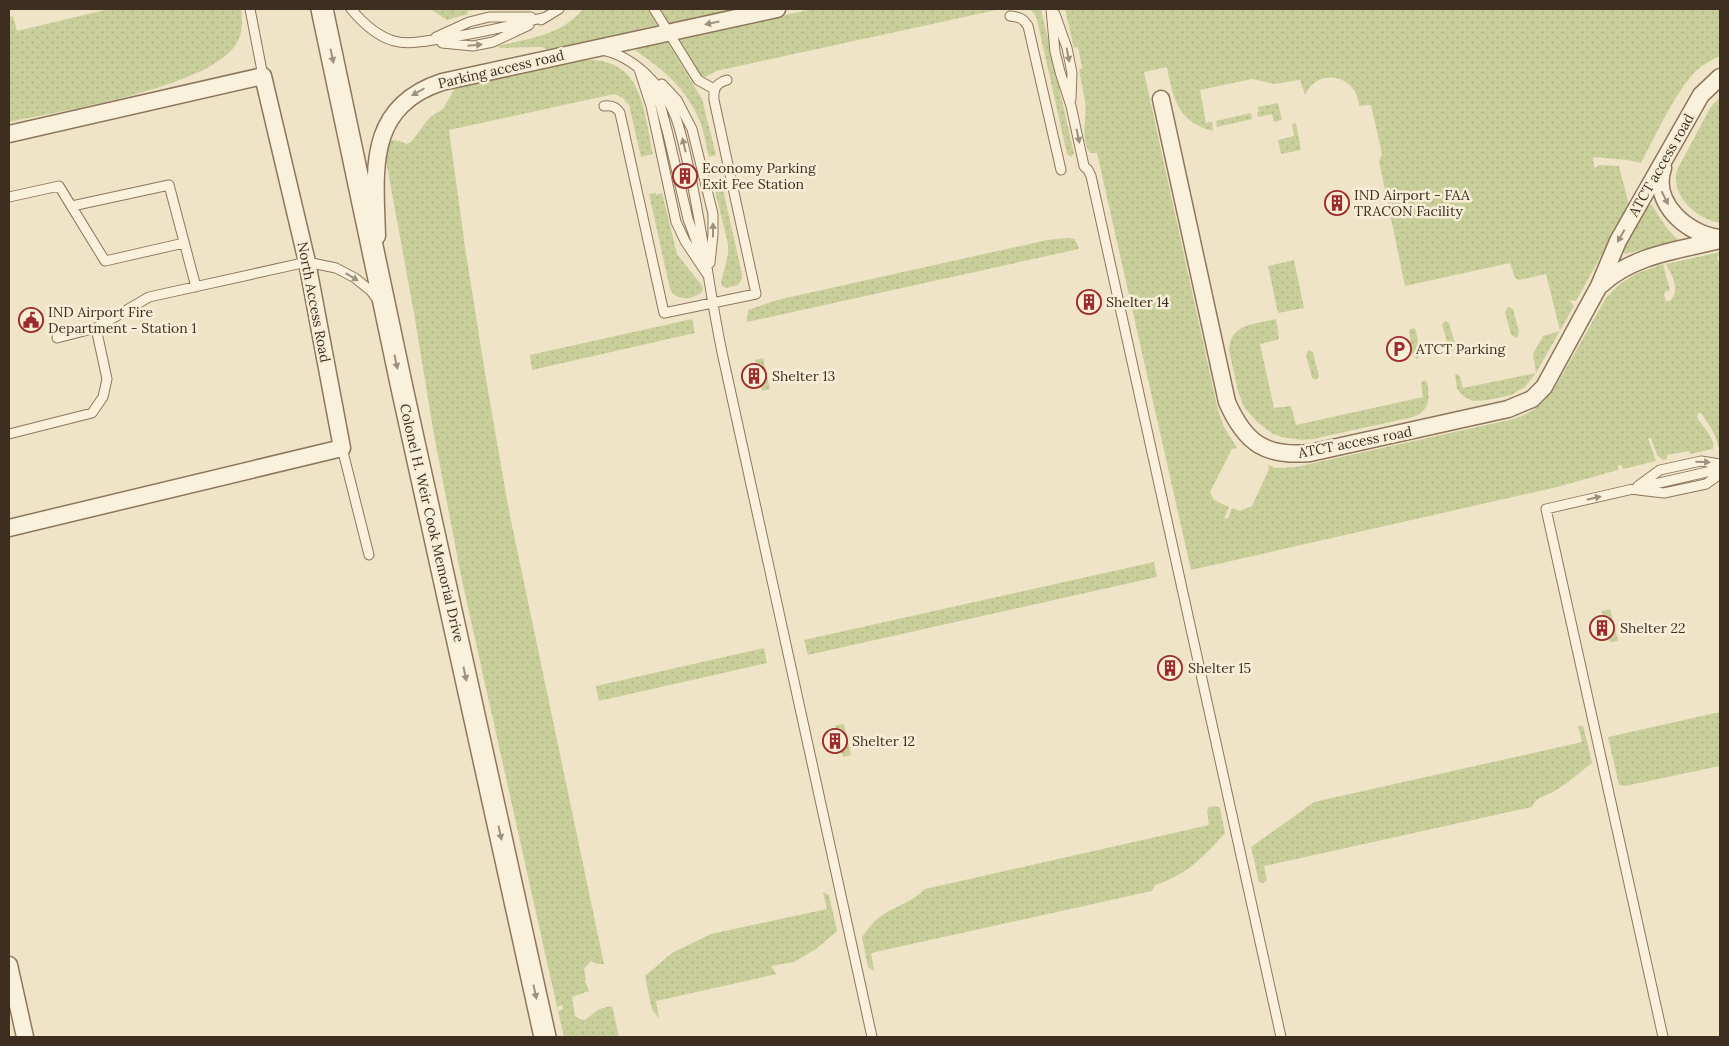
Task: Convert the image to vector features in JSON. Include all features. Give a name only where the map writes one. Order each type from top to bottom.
[{"type":"street","name":"Colonel H. Weir Cook Memorial Drive","points":[[322,9],[386,314],[545,1037]]},
{"type":"street","name":"Parking access road","points":[[378,273],[376,218],[381,138],[386,126],[400,105],[418,91],[442,82],[777,9]]},
{"type":"street","points":[[9,134],[264,76]]},
{"type":"street","name":"North Access Road","points":[[264,76],[307,262],[342,448]]},
{"type":"street","name":"ATCT access road","points":[[1160,99],[1227,402],[1240,427],[1249,438],[1268,450],[1293,454],[1310,453],[1508,409],[1532,399],[1544,387],[1599,286],[1618,241],[1701,95],[1720,77]]},
{"type":"street","points":[[1668,152],[1661,173],[1660,184],[1666,202],[1677,216],[1698,233],[1720,239]]},
{"type":"street","name":"ATCT access road","points":[[1599,286],[1616,272],[1628,266],[1720,239]]},
{"type":"street","points":[[9,528],[342,448]]},
{"type":"street","points":[[9,965],[24,1037]]},
{"type":"lane","points":[[250,9],[264,76]]},
{"type":"lane","points":[[351,9],[365,24],[393,41],[408,43],[426,41],[473,46],[493,42],[546,18],[559,9]]},
{"type":"lane","points":[[654,9],[698,80],[714,89]]},
{"type":"lane","points":[[1052,9],[1055,52],[1071,106],[1084,166],[1091,176],[1281,1037]]},
{"type":"lane","points":[[1010,16],[1019,17],[1028,26],[1061,170]]},
{"type":"lane","points":[[426,41],[469,22],[489,17],[546,18]]},
{"type":"lane","points":[[594,48],[617,54],[663,85],[677,100],[692,129],[713,214],[710,279]]},
{"type":"lane","points":[[639,69],[651,106],[676,222],[684,241],[710,279]]},
{"type":"lane","points":[[639,69],[658,86],[676,116],[693,187],[724,364],[872,1037]]},
{"type":"lane","points":[[604,106],[614,107],[620,113],[664,313],[714,303],[756,294],[714,100],[714,89],[718,84],[727,80]]},
{"type":"lane","points":[[72,206],[169,185],[196,287]]},
{"type":"lane","points":[[9,197],[59,186],[105,261],[184,243]]},
{"type":"lane","points":[[57,338],[96,328],[149,297],[307,262],[336,268],[356,278],[371,291],[386,314]]},
{"type":"lane","points":[[9,434],[92,413],[103,397],[107,379],[96,328]]},
{"type":"lane","points":[[342,448],[369,555]]},
{"type":"lane","points":[[1633,489],[1660,470],[1701,461],[1720,464]]},
{"type":"lane","points":[[1663,1037],[1546,509],[1720,469]]},
{"type":"lane","points":[[1633,489],[1664,494],[1706,484],[1720,474]]},
{"type":"green space","points":[[109,9],[241,9],[242,28],[235,46],[219,61],[194,74],[164,86],[130,96],[9,122],[9,17],[13,16],[17,31]]},
{"type":"green space","points":[[430,9],[481,9],[467,11],[468,14],[447,20]]},
{"type":"green space","points":[[583,9],[648,9],[657,25],[548,50],[542,47],[500,48],[498,46],[544,35],[565,25]]},
{"type":"green space","points":[[661,9],[732,9],[669,23]]},
{"type":"green space","points":[[813,9],[1001,9],[716,71],[705,77],[701,76],[679,38]]},
{"type":"green space","points":[[1029,9],[1041,9],[1074,153],[1071,157],[1067,154],[1037,20],[1034,13]]},
{"type":"green space","points":[[1065,9],[1720,9],[1720,56],[1697,70],[1681,89],[1641,163],[1593,157],[1594,167],[1596,168],[1598,165],[1619,166],[1629,205],[1576,301],[1569,300],[1574,306],[1560,331],[1546,274],[1519,280],[1515,278],[1510,263],[1405,286],[1379,161],[1382,154],[1371,105],[1359,106],[1357,95],[1345,81],[1336,78],[1318,80],[1305,95],[1300,80],[1274,84],[1252,79],[1200,90],[1206,123],[1212,122],[1213,131],[1192,122],[1179,108],[1167,67],[1144,72],[1217,406],[1223,425],[1237,448],[1232,449],[1210,492],[1214,500],[1229,507],[1224,519],[1228,518],[1232,508],[1240,511],[1252,506],[1269,469],[1268,465],[1276,468],[1296,467],[1509,420],[1528,413],[1543,402],[1553,391],[1606,298],[1620,284],[1635,274],[1663,264],[1670,290],[1665,292],[1664,295],[1666,301],[1670,301],[1675,292],[1675,287],[1666,264],[1720,252],[1720,256],[1717,257],[1718,261],[1720,261],[1720,448],[1709,425],[1701,413],[1698,413],[1697,417],[1712,440],[1713,449],[1690,454],[1689,451],[1667,455],[1667,459],[1663,460],[1657,455],[1651,438],[1648,438],[1656,461],[1623,469],[1620,465],[1618,470],[1557,487],[1191,570],[1097,153],[1090,153],[1085,141],[1085,101],[1079,70],[1082,68],[1078,47],[1074,48]]},
{"type":"green space","points":[[667,41],[702,99],[716,155],[709,157],[699,119],[687,98],[673,80],[636,51],[637,48]]},
{"type":"green space","points":[[582,60],[602,61],[617,67],[629,76],[637,89],[642,103],[653,154],[641,157],[629,105],[623,98],[614,94],[449,130],[465,247],[509,511],[604,964],[597,964],[591,961],[584,969],[585,981],[589,991],[572,997],[575,1016],[585,1020],[599,1009],[612,1006],[619,1037],[564,1037],[558,1011],[563,1009],[562,1005],[557,1007],[461,576],[386,161],[390,140],[407,144],[411,142],[430,117],[443,109],[455,88]]},
{"type":"green space","points":[[1720,97],[1720,223],[1703,217],[1687,205],[1681,197],[1676,180],[1677,170],[1710,108]]},
{"type":"green space","points":[[1278,103],[1282,120],[1274,122],[1272,114],[1258,117],[1258,107]]},
{"type":"green space","points":[[1251,113],[1252,119],[1217,127],[1216,121]]},
{"type":"green space","points":[[1296,123],[1301,150],[1281,154],[1278,140],[1294,136],[1292,124]]},
{"type":"green space","points":[[721,181],[742,274],[742,279],[738,285],[726,288],[722,286],[721,282],[728,255],[728,244],[713,183]]},
{"type":"green space","points":[[656,193],[656,195],[662,193],[677,254],[703,287],[700,293],[691,298],[681,298],[670,289],[649,194]]},
{"type":"green space","points":[[1648,204],[1652,205],[1677,241],[1625,254],[1622,250],[1647,205],[1648,208],[1650,205]]},
{"type":"green space","points":[[1075,239],[1079,249],[747,322],[748,310],[777,300],[1047,240]]},
{"type":"green space","points":[[1294,260],[1304,308],[1278,313],[1268,266]]},
{"type":"green space","points":[[1508,307],[1513,309],[1519,332],[1517,338],[1511,335],[1505,312]]},
{"type":"green space","points":[[692,319],[695,333],[532,370],[530,355]]},
{"type":"green space","points":[[1276,319],[1279,338],[1260,344],[1274,408],[1291,406],[1296,425],[1423,397],[1421,383],[1424,380],[1427,382],[1428,393],[1426,408],[1413,417],[1313,439],[1302,440],[1273,434],[1257,422],[1244,407],[1238,391],[1229,350],[1230,341],[1234,334],[1245,326]]},
{"type":"green space","points":[[1445,321],[1449,323],[1456,347],[1453,351],[1449,349],[1442,325]]},
{"type":"green space","points":[[1413,328],[1416,330],[1420,355],[1417,359],[1413,356],[1409,332]]},
{"type":"green space","points":[[1560,331],[1536,373],[1533,354],[1543,336]]},
{"type":"green space","points":[[1310,350],[1313,353],[1319,376],[1316,380],[1312,378],[1306,355]]},
{"type":"green space","points":[[763,358],[770,389],[762,391],[755,360]]},
{"type":"green space","points":[[1536,373],[1525,387],[1511,395],[1473,401],[1463,396],[1457,389],[1455,375],[1460,376],[1463,388]]},
{"type":"green space","points":[[1154,562],[1157,577],[808,655],[804,640]]},
{"type":"green space","points":[[1610,609],[1618,641],[1610,642],[1602,611]]},
{"type":"green space","points":[[764,648],[767,663],[599,701],[596,686]]},
{"type":"green space","points":[[1720,712],[1720,766],[1625,786],[1619,785],[1608,737]]},
{"type":"green space","points":[[844,724],[851,755],[843,757],[835,725]]},
{"type":"green space","points":[[1578,726],[1583,726],[1592,763],[1562,786],[1537,799],[1532,807],[1264,866],[1267,880],[1263,883],[1259,882],[1251,847],[1314,802],[1582,742]]},
{"type":"green space","points":[[1215,806],[1220,808],[1225,833],[1194,864],[1176,876],[1155,885],[1152,891],[871,953],[874,971],[868,967],[862,937],[864,934],[881,916],[911,900],[925,889],[1209,825],[1207,810],[1209,807]]},
{"type":"green space","points":[[823,892],[829,895],[837,931],[816,949],[794,962],[771,966],[777,974],[656,1001],[659,1018],[652,1010],[645,976],[672,953],[711,934],[827,909]]},
{"type":"place","name":"Economy Parking Exit Fee Station","points":[[685,176]]},
{"type":"place","name":"IND Airport - FAA TRACON Facility","points":[[1337,203]]},
{"type":"place","name":"Shelter 14","points":[[1089,302]]},
{"type":"place","name":"IND Airport Fire Department - Station 1","points":[[31,320]]},
{"type":"place","name":"ATCT Parking","points":[[1399,349]]},
{"type":"place","name":"Shelter 13","points":[[754,376]]},
{"type":"place","name":"Shelter 22","points":[[1602,628]]},
{"type":"place","name":"Shelter 15","points":[[1170,668]]},
{"type":"place","name":"Shelter 12","points":[[835,741]]}]
